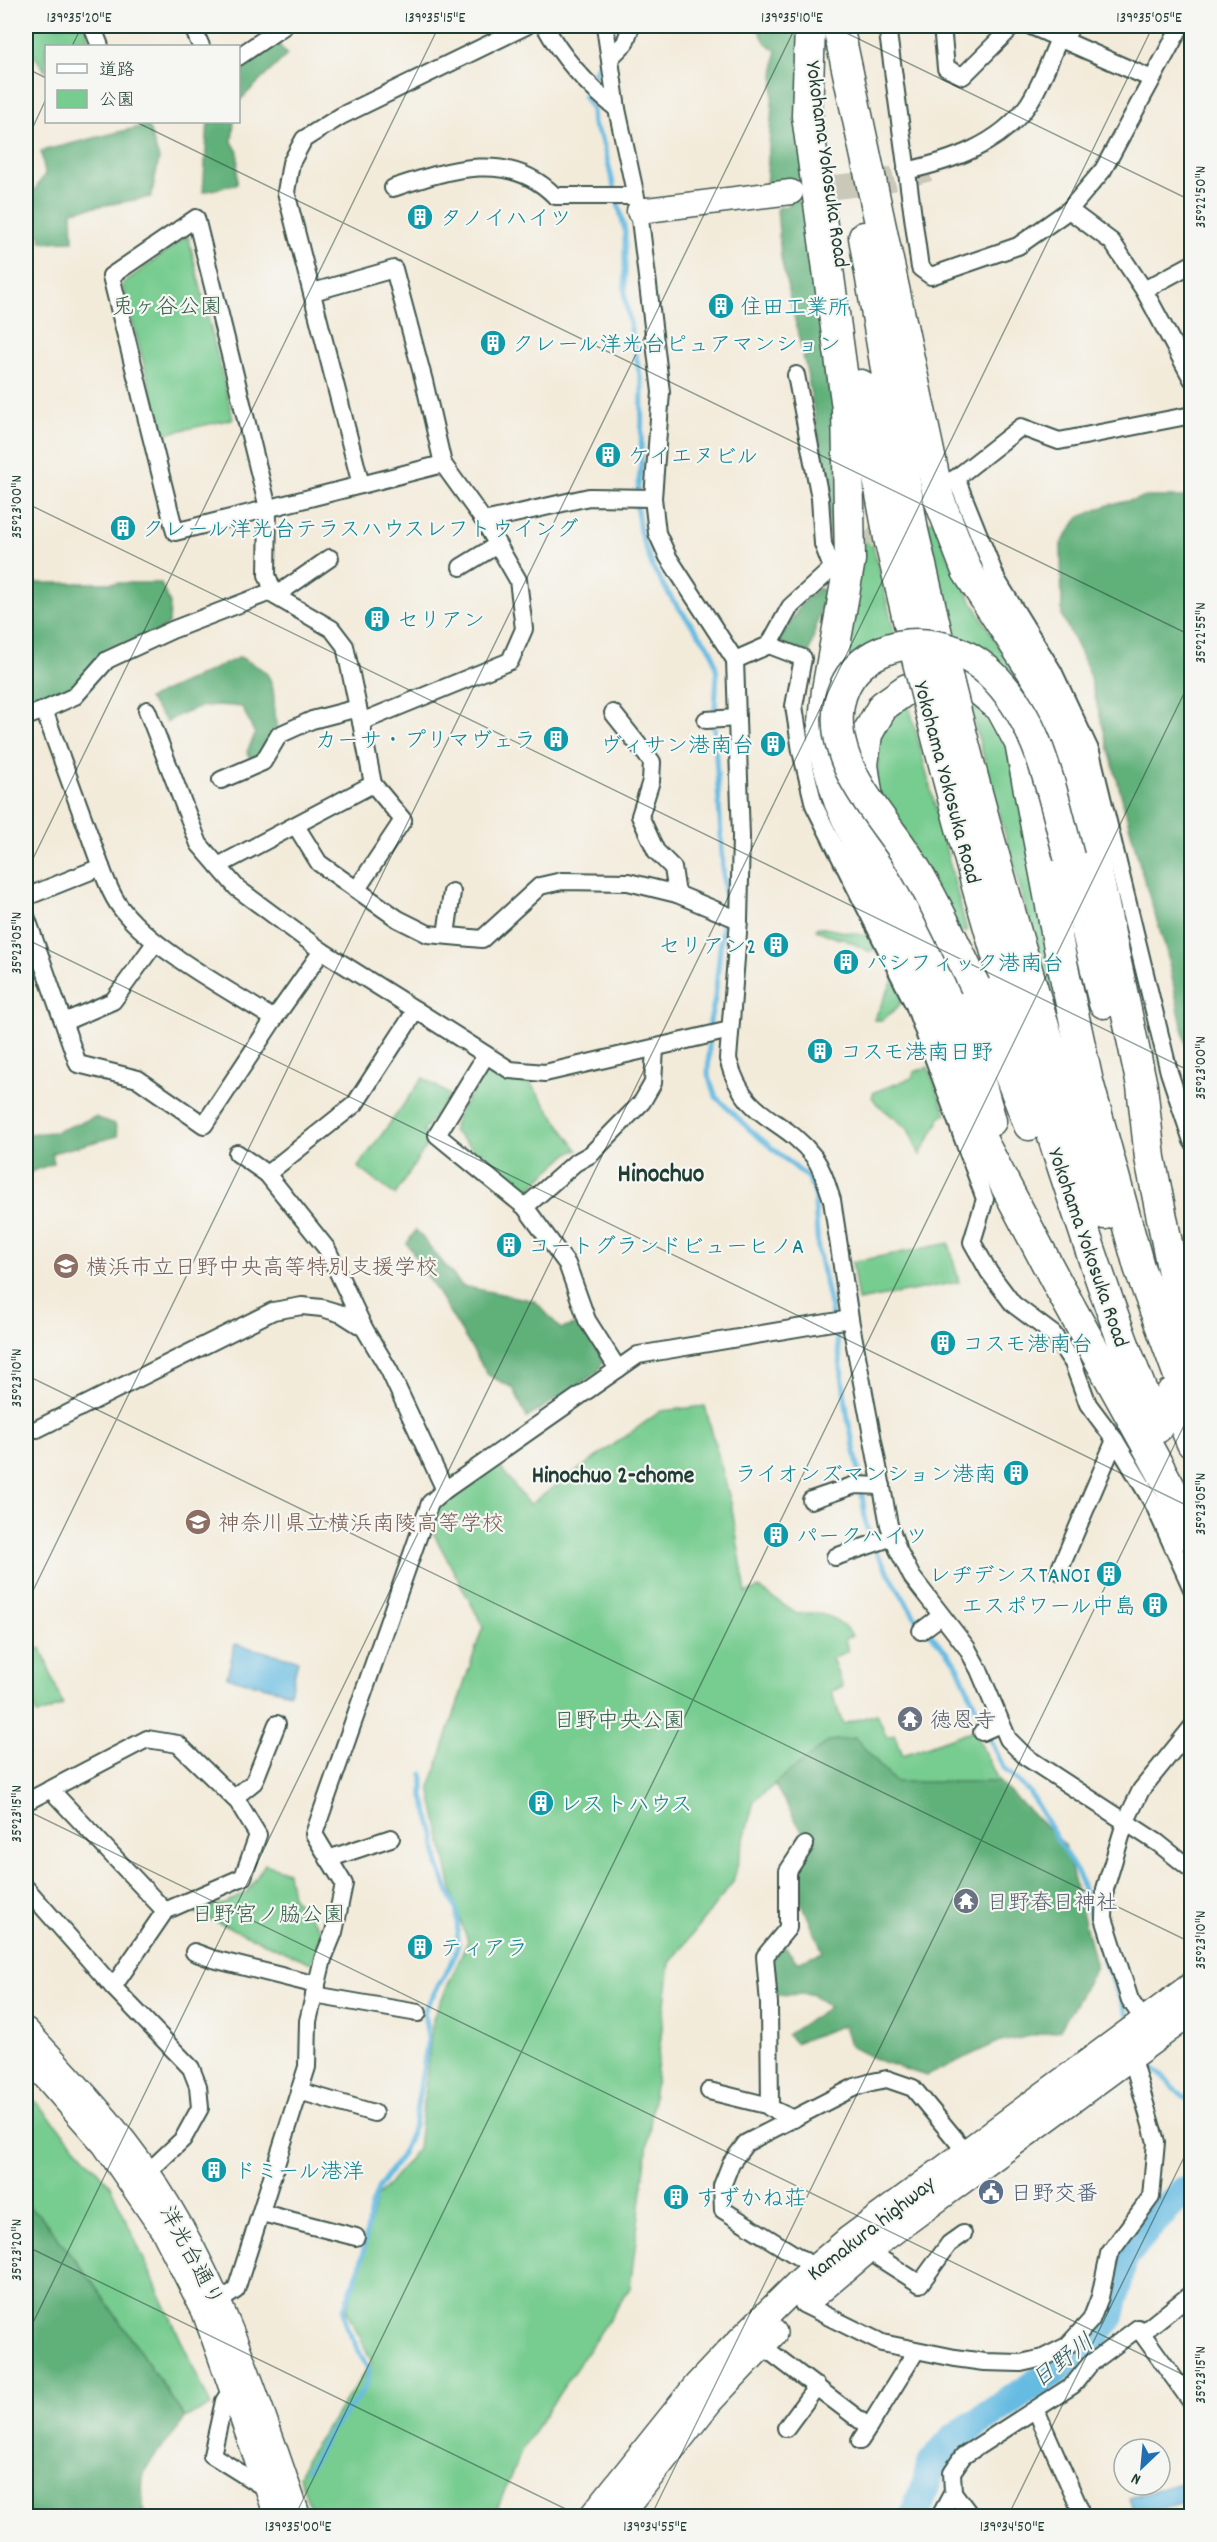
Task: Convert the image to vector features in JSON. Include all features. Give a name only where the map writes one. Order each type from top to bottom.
[{"type":"highway","name":"Yokohama Yokosuka Road","points":[[810,26],[828,172],[852,327],[889,538],[930,659],[942,709],[988,841],[1029,982],[1121,1271],[1191,1443]]},
{"type":"highway","points":[[810,26],[807,116],[847,408],[850,560],[827,690],[822,744],[839,801],[934,1011],[969,1116],[1057,1283],[1170,1486],[1191,1537]]},
{"type":"highway","name":"Yokohama Yokosuka Road","points":[[837,26],[853,172],[913,531],[930,659]]},
{"type":"highway","points":[[837,26],[939,499],[967,571],[1040,683],[1071,749],[1142,1086],[1150,1158],[1191,1368]]},
{"type":"highway","points":[[1150,1158],[1126,1093],[1042,756],[1025,720],[989,672],[972,659],[952,650],[914,643],[880,650],[864,660],[844,684],[838,718],[842,748],[854,776],[932,898],[975,986],[1056,1194],[1121,1271],[1191,1411]]},
{"type":"highway","points":[[1005,1183],[955,992],[868,799],[863,765],[867,734],[883,705],[907,689],[943,684],[978,689],[1001,708],[1020,743],[1085,1070],[1121,1271]]},
{"type":"highway","name":"Yokohama Yokosuka Road","points":[[1121,1271],[1143,1395],[1191,1511]]},
{"type":"main road","name":"Kamakura highway","points":[[618,2517],[710,2401],[802,2304],[867,2250],[1141,2037],[1191,1986]]},
{"type":"main road","name":"Kamakura highway","points":[[593,2517],[697,2386],[816,2268],[850,2239],[966,2152],[1141,2037],[1191,2011]]},
{"type":"street","points":[[92,26],[100,45]]},
{"type":"street","points":[[192,26],[201,45]]},
{"type":"street","points":[[240,56],[285,26]]},
{"type":"street","points":[[361,485],[286,192],[291,163],[304,139],[341,116],[526,26]]},
{"type":"street","points":[[545,26],[557,49],[597,93],[617,109]]},
{"type":"street","points":[[605,26],[661,392],[651,498],[657,532],[668,557],[723,651],[732,719],[741,837],[725,1032],[728,1059],[734,1081],[744,1099],[812,1155],[822,1170],[832,1200],[847,1319],[877,1486],[882,1541],[912,1577],[932,1623],[967,1648],[979,1670],[993,1727],[1026,1757],[1158,1843],[1191,1870]]},
{"type":"street","points":[[610,57],[625,43],[631,26]]},
{"type":"street","points":[[887,26],[920,268],[931,276],[1018,246],[1069,210],[1103,170],[1181,26]]},
{"type":"street","points":[[942,26],[946,68],[963,76],[1013,26]]},
{"type":"street","points":[[1031,26],[1064,31],[1152,79]]},
{"type":"street","points":[[906,171],[964,153],[991,140],[1004,130],[1026,106],[1064,31]]},
{"type":"street","points":[[393,188],[474,167],[501,167],[542,182],[555,196],[604,195],[633,201],[791,192]]},
{"type":"street","points":[[1069,210],[1112,242],[1144,290],[1191,378]]},
{"type":"street","points":[[357,889],[403,820],[374,784],[345,646],[332,629],[274,593],[267,575],[268,508],[196,218],[111,276],[176,532],[268,508],[443,464]]},
{"type":"street","points":[[1144,290],[1191,264]]},
{"type":"street","points":[[221,780],[263,762],[279,735],[312,720],[359,715],[510,661],[524,629],[518,580],[484,521],[443,464],[394,269],[313,292]]},
{"type":"street","points":[[769,645],[790,607],[835,565],[823,544],[820,498],[796,375]]},
{"type":"street","points":[[1191,415],[1059,441],[1021,427],[952,480],[997,580],[1053,671],[1091,752],[1169,1072],[1191,1141]]},
{"type":"street","points":[[484,521],[589,497],[651,498]]},
{"type":"street","points":[[461,567],[497,545]]},
{"type":"street","points":[[26,717],[75,696],[107,660],[172,630],[274,593],[330,558]]},
{"type":"street","points":[[723,651],[769,645],[803,658],[794,706],[801,751],[814,805],[914,1005],[985,1199],[972,1242],[989,1272],[1014,1304],[1053,1334],[1073,1363],[1088,1404],[1115,1440],[1154,1505],[1191,1589]]},
{"type":"street","points":[[44,710],[110,891],[123,911],[155,943],[274,1019]]},
{"type":"street","points":[[147,710],[199,844],[237,888],[322,951],[510,1070],[545,1073],[725,1032]]},
{"type":"street","points":[[613,713],[652,762],[651,782],[640,816],[656,851],[673,868],[677,894]]},
{"type":"street","points":[[706,720],[732,719]]},
{"type":"street","points":[[218,866],[374,784]]},
{"type":"street","points":[[296,826],[320,863],[399,919],[428,934],[483,939],[540,886],[562,880],[628,882],[677,894],[736,919]]},
{"type":"street","points":[[26,897],[101,867]]},
{"type":"street","points":[[446,936],[453,892]]},
{"type":"street","points":[[26,916],[78,1064],[138,1079],[204,1125],[322,951]]},
{"type":"street","points":[[64,1022],[113,1001],[155,943]]},
{"type":"street","points":[[267,1174],[355,1104],[417,1010]]},
{"type":"street","points":[[525,1207],[575,1163],[591,1154],[642,1102],[653,1083],[654,1048]]},
{"type":"street","points":[[486,1055],[437,1135],[525,1207],[567,1264],[587,1320],[618,1369]]},
{"type":"street","points":[[237,1153],[267,1174],[327,1249],[364,1328],[390,1370],[445,1490]]},
{"type":"street","points":[[37,1429],[273,1311],[302,1306],[322,1308],[342,1314],[364,1328]]},
{"type":"street","points":[[277,2517],[231,2390],[212,2307],[236,2290],[307,2067],[308,2021],[323,1959],[334,1932],[344,1884],[314,1834],[422,1518],[430,1503],[445,1490],[638,1355],[847,1319]]},
{"type":"street","points":[[1059,1571],[1115,1440]]},
{"type":"street","points":[[811,1500],[855,1485],[877,1486]]},
{"type":"street","points":[[835,1557],[882,1541]]},
{"type":"street","points":[[234,1798],[254,1782],[277,1724]]},
{"type":"street","points":[[802,2304],[882,2343],[984,2362],[1021,2363],[1042,2358],[1067,2346],[1090,2320],[1100,2297],[1108,2254],[1151,2197],[1156,2142],[1141,2037],[1104,1918],[1106,1888],[1125,1823],[1141,1790],[1191,1727]]},
{"type":"street","points":[[26,1802],[147,1739],[178,1744],[234,1798],[258,1835],[243,1877],[165,1911],[113,1987]]},
{"type":"street","points":[[50,1789],[165,1911]]},
{"type":"street","points":[[328,1859],[391,1838]]},
{"type":"street","points":[[770,2106],[769,2004],[765,1956],[788,1928],[788,1871],[805,1845]]},
{"type":"street","points":[[26,1888],[113,1987],[191,2068],[198,2086],[200,2108],[183,2139],[146,2174]]},
{"type":"street","points":[[194,1952],[316,1990],[418,2013]]},
{"type":"street","name":"洋光台通り","points":[[26,2030],[95,2104],[168,2204],[198,2256],[212,2307],[298,2517]]},
{"type":"street","name":"洋光台通り","points":[[26,2055],[104,2144],[134,2185],[212,2307]]},
{"type":"street","points":[[816,2268],[723,2210],[722,2186],[731,2163],[746,2143],[855,2087],[887,2079],[914,2088],[966,2152]]},
{"type":"street","points":[[299,2091],[374,2113]]},
{"type":"street","points":[[709,2091],[770,2106],[794,2119]]},
{"type":"street","points":[[262,2213],[356,2237]]},
{"type":"street","points":[[867,2250],[920,2284],[949,2244],[963,2234]]},
{"type":"street","points":[[1142,2333],[1191,2293]]},
{"type":"street","points":[[940,2517],[953,2492],[952,2472],[963,2456],[1073,2385],[1090,2364],[1138,2328],[1191,2403]]},
{"type":"street","points":[[761,2345],[817,2386],[864,2434],[916,2351]]},
{"type":"street","points":[[1067,2346],[1090,2364]]},
{"type":"street","points":[[786,2428],[817,2386]]},
{"type":"street","points":[[231,2390],[224,2401],[212,2455],[267,2490]]},
{"type":"street","points":[[1036,2410],[1079,2507]]},
{"type":"street","points":[[953,2492],[971,2517]]},
{"type":"green space","points":[[26,26],[84,26],[92,45],[45,45],[45,71],[26,44]]},
{"type":"green space","points":[[756,26],[810,26],[839,401],[836,540],[829,532],[828,492],[807,373],[781,258],[777,208],[790,205],[783,186],[766,187],[776,51],[766,43]]},
{"type":"green space","points":[[274,38],[287,55],[240,100],[240,61]]},
{"type":"green space","points":[[208,123],[234,123],[232,142],[238,152],[237,184],[203,192]]},
{"type":"green space","points":[[148,125],[159,159],[151,197],[72,211],[73,241],[41,242],[40,234],[26,236],[26,198],[34,191],[45,174],[41,151]]},
{"type":"green space","name":"兎ヶ谷公園","points":[[188,236],[233,419],[163,434],[122,284]]},
{"type":"green space","points":[[1147,497],[1191,497],[1191,1070],[1167,953],[1142,873],[1087,667],[1062,616],[1061,544],[1078,518],[1108,505]]},
{"type":"green space","points":[[934,521],[954,571],[1017,677],[1048,738],[949,635],[927,522]]},
{"type":"green space","points":[[868,525],[895,635],[834,688]]},
{"type":"green space","points":[[26,583],[161,583],[170,604],[169,624],[73,690],[26,710]]},
{"type":"green space","points":[[819,588],[825,591],[809,654],[778,642],[802,603]]},
{"type":"green space","points":[[240,657],[265,672],[272,685],[278,731],[254,762],[247,752],[255,734],[242,707],[221,705],[203,707],[186,712],[167,722],[148,699]]},
{"type":"green space","points":[[967,697],[980,702],[1009,746],[1058,1003],[1052,1003]]},
{"type":"green space","points":[[908,701],[967,931],[939,936],[876,787],[880,729]]},
{"type":"green space","points":[[818,927],[874,937],[873,942],[877,952],[871,949],[870,952],[840,937],[839,939],[816,930]]},
{"type":"green space","points":[[895,976],[901,992],[901,1001],[882,1020],[874,1020]]},
{"type":"green space","points":[[928,1067],[946,1114],[941,1117],[920,1155],[908,1129],[877,1104],[872,1097],[874,1092],[912,1078],[914,1072]]},
{"type":"green space","points":[[488,1068],[530,1083],[578,1150],[569,1153],[524,1193],[453,1131],[457,1115]]},
{"type":"green space","points":[[423,1078],[450,1095],[423,1131],[432,1137],[395,1195],[358,1167]]},
{"type":"green space","points":[[95,1117],[115,1124],[118,1136],[52,1153],[54,1163],[26,1174],[26,1134],[55,1132]]},
{"type":"green space","points":[[416,1230],[462,1286],[535,1301],[561,1329],[584,1322],[603,1361],[598,1372],[527,1418],[513,1388],[488,1375],[407,1243]]},
{"type":"green space","points":[[949,1243],[959,1282],[858,1301],[852,1262]]},
{"type":"green space","name":"日野中央公園","points":[[705,1406],[731,1503],[746,1593],[759,1588],[797,1614],[813,1613],[828,1616],[847,1629],[852,1636],[845,1639],[848,1651],[832,1658],[843,1687],[831,1691],[843,1724],[877,1714],[887,1737],[894,1734],[903,1755],[974,1730],[999,1782],[895,1782],[855,1738],[829,1741],[754,1801],[733,1882],[670,1963],[630,2288],[522,2449],[494,2516],[313,2516],[299,2476],[306,2458],[372,2362],[347,2311],[376,2199],[418,2148],[433,2018],[468,1941],[457,1912],[430,1788],[483,1626],[429,1525],[435,1508],[497,1463],[529,1505],[661,1411]]},
{"type":"green space","points":[[41,1648],[63,1705],[37,1715],[26,1685],[26,1654]]},
{"type":"green space","name":"日野春日神社","points":[[855,1738],[895,1782],[999,1782],[1065,1845],[1096,1967],[1060,2030],[996,2043],[926,2076],[877,2060],[850,2046],[844,2025],[795,2043],[787,2035],[829,2007],[813,1994],[772,1995],[769,1958],[781,1942],[797,1962],[823,1952],[788,1871],[802,1831],[774,1784],[829,1741]]},
{"type":"green space","name":"日野宮ノ脇公園","points":[[265,1864],[288,1872],[292,1896],[323,1932],[311,1963],[191,1911],[224,1904],[247,1892]]},
{"type":"green space","points":[[26,2091],[109,2183],[211,2406],[185,2418],[96,2287],[39,2214],[26,2205]]},
{"type":"green space","points":[[26,2205],[39,2214],[96,2287],[185,2418],[152,2460],[144,2474],[142,2489],[144,2516],[26,2516]]},
{"type":"water","points":[[235,1644],[298,1660],[290,1693],[227,1677]]},
{"type":"water","points":[[1191,2480],[1191,2500],[1135,2516],[1129,2498],[1172,2497],[1172,2486]]},
{"type":"waterway","points":[[604,51],[584,97],[592,110],[593,125],[602,139],[625,231],[625,298],[642,386],[641,466],[636,502],[640,532],[653,568],[672,599],[712,651],[717,673],[714,725],[725,899],[715,998],[710,1021],[708,1075],[716,1097],[749,1129],[807,1177],[814,1190],[818,1249],[837,1338],[866,1526],[879,1557],[915,1617],[955,1661],[1003,1767],[1029,1792],[1079,1876],[1104,1961],[1130,2021]]},
{"type":"waterway","points":[[308,2469],[330,2433],[361,2394],[368,2379],[369,2371],[346,2326],[344,2309],[361,2264],[371,2208],[379,2187],[402,2154],[414,2125],[428,2039],[424,2011],[453,1960],[458,1945],[457,1912],[438,1865],[435,1837],[423,1797],[423,1774]]},
{"type":"waterway","points":[[1145,2054],[1151,2066],[1192,2104]]},
{"type":"waterway","name":"日野川","points":[[915,2516],[933,2462],[953,2439],[1062,2366],[1089,2344],[1110,2316],[1123,2258],[1149,2226],[1183,2192],[1192,2188]]},
{"type":"tunnel","points":[[799,191],[880,182],[930,169]]},
{"type":"tunnel","points":[[847,556],[892,523]]},
{"type":"place","name":"タノイハイツ","points":[[420,217]]},
{"type":"place","name":"住田工業所","points":[[721,306]]},
{"type":"place","name":"クレール洋光台ピュアマンション","points":[[493,343]]},
{"type":"place","name":"ケイエヌビル","points":[[608,455]]},
{"type":"place","name":"クレール洋光台テラスハウスレフトウイング","points":[[123,528]]},
{"type":"place","name":"セリアン","points":[[377,619]]},
{"type":"place","name":"カーサ・プリマヴェラ","points":[[556,739]]},
{"type":"place","name":"ヴィサン港南台","points":[[773,744]]},
{"type":"place","name":"セリアン2","points":[[776,945]]},
{"type":"place","name":"パシフィック港南台","points":[[846,962]]},
{"type":"place","name":"コスモ港南日野","points":[[820,1051]]},
{"type":"place","name":"コートグランドビューヒノA","points":[[509,1245]]},
{"type":"place","name":"横浜市立日野中央高等特別支援学校","points":[[66,1266]]},
{"type":"place","name":"コスモ港南台","points":[[943,1343]]},
{"type":"place","name":"ライオンズマンション港南","points":[[1016,1473]]},
{"type":"place","name":"神奈川県立横浜南陵高等学校","points":[[198,1522]]},
{"type":"place","name":"パークハイツ","points":[[776,1535]]},
{"type":"place","name":"レヂデンスTANOI","points":[[1109,1574]]},
{"type":"place","name":"エスポワール中島","points":[[1155,1605]]},
{"type":"place","name":"徳恩寺","points":[[910,1719]]},
{"type":"place","name":"レストハウス","points":[[541,1803]]},
{"type":"place","name":"日野春日神社","points":[[966,1901]]},
{"type":"place","name":"ティアラ","points":[[420,1947]]},
{"type":"place","name":"ドミール港洋","points":[[214,2170]]},
{"type":"place","name":"日野交番","points":[[991,2192]]},
{"type":"place","name":"すずかね荘","points":[[676,2197]]},
{"type":"district","name":"Hinochuo","points":[[661,1172]]},
{"type":"district","name":"Hinochuo 2-chome","points":[[613,1474]]}]
